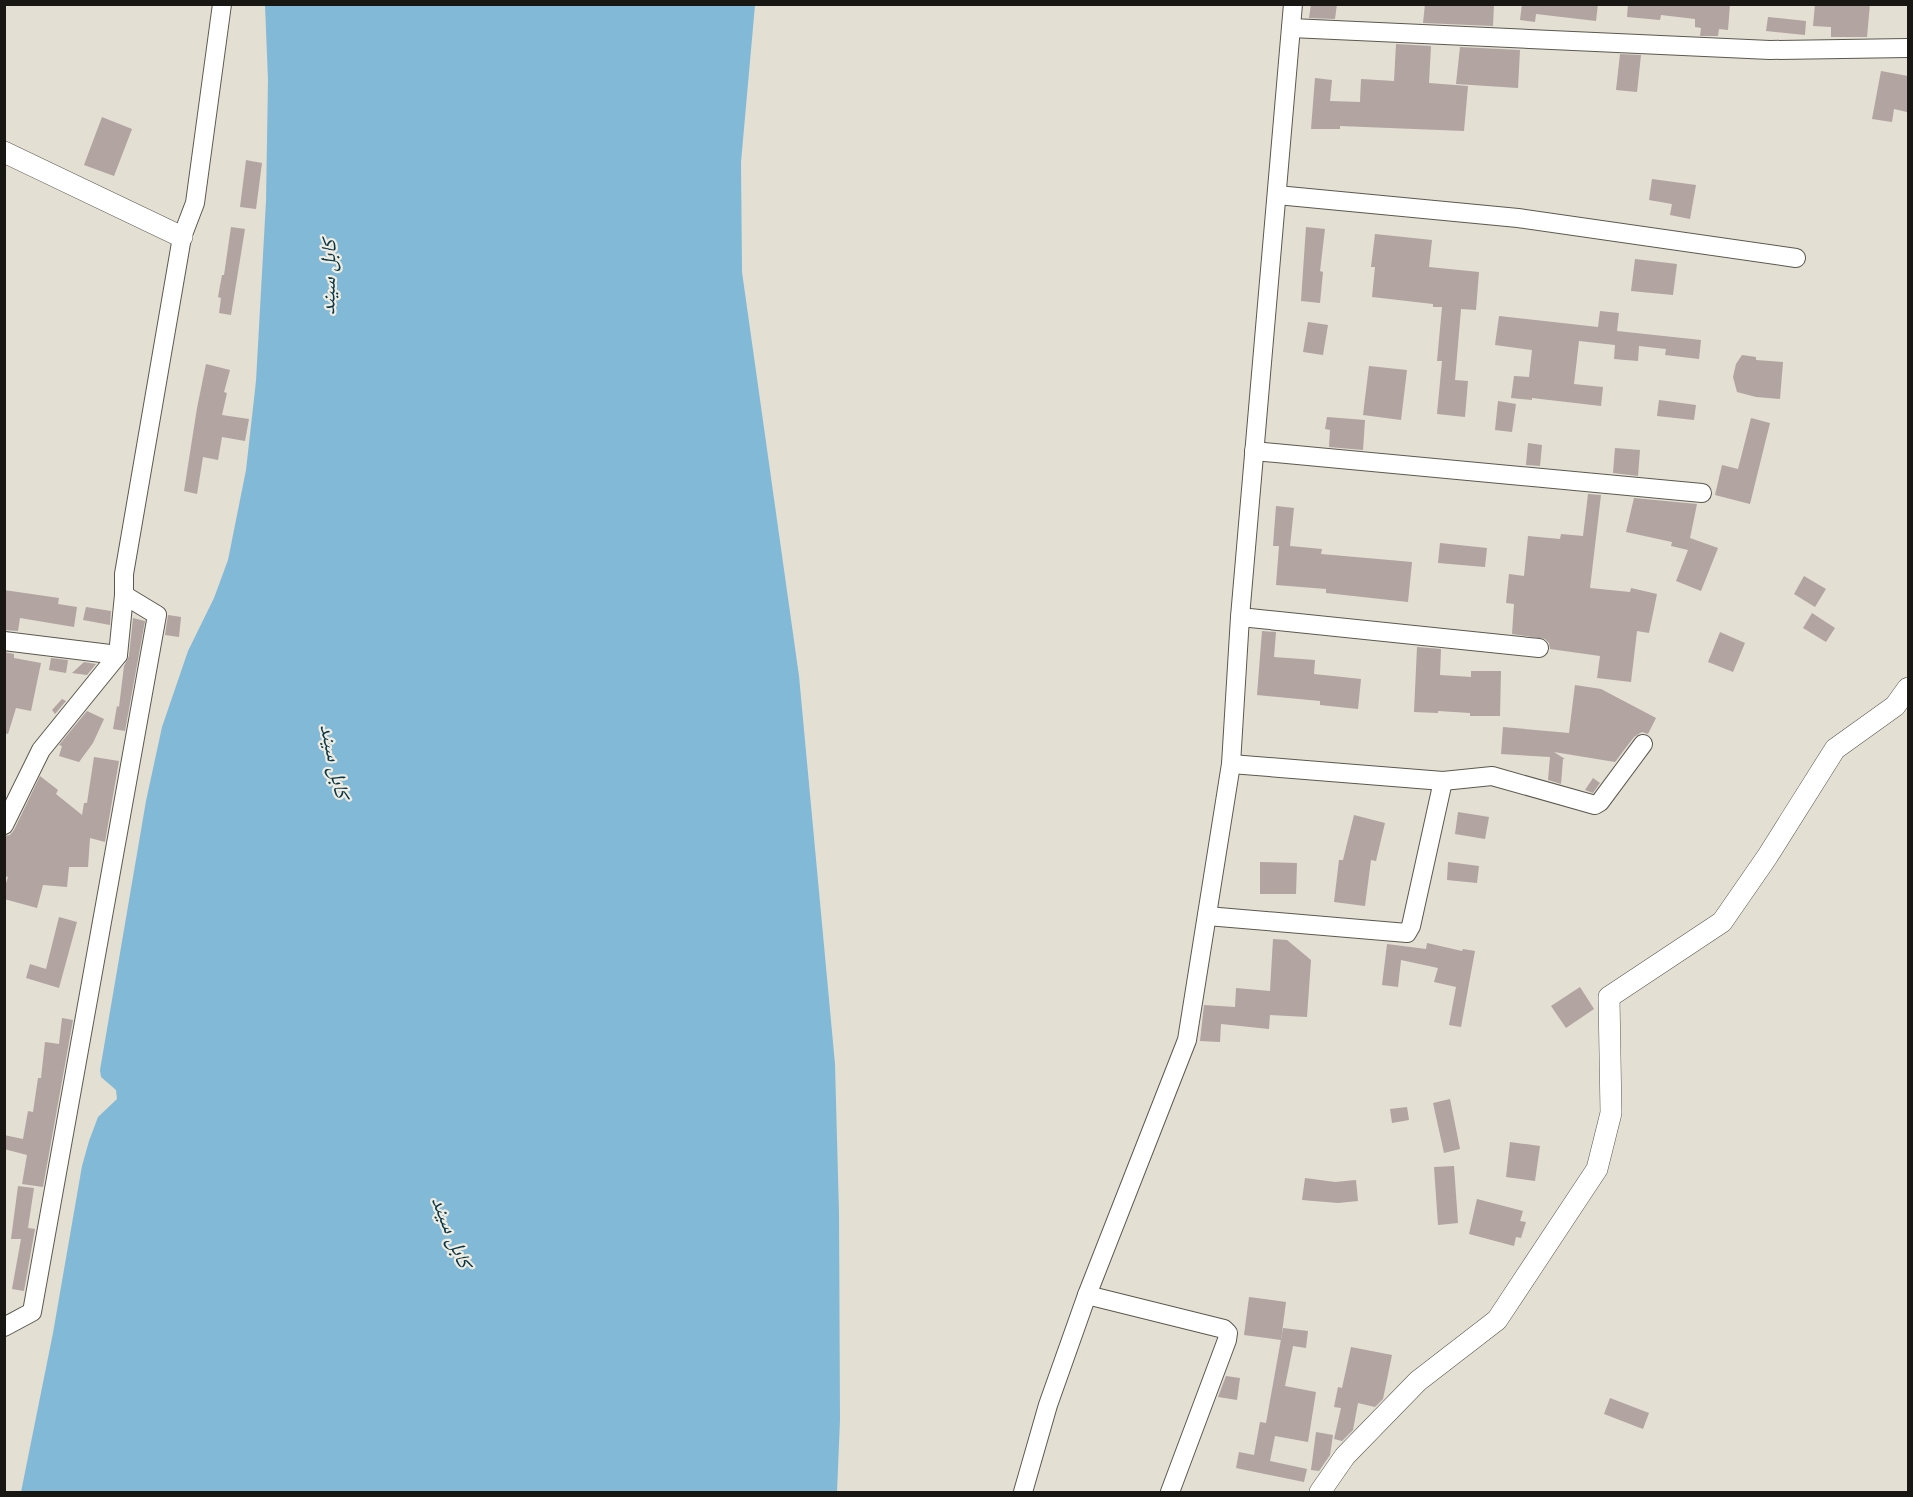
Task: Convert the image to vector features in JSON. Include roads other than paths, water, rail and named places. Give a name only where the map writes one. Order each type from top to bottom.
[{"type":"street","points":[[4,825],[41,750],[118,655],[124,574],[182,237],[195,203],[222,4]]},
{"type":"street","points":[[1023,1492],[1048,1405],[1087,1295],[1187,1040],[1231,764],[1240,617],[1293,4]]},
{"type":"street","points":[[1291,28],[1770,50],[1908,48]]},
{"type":"street","points":[[4,152],[182,237]]},
{"type":"street","points":[[1277,195],[1518,218],[1796,258]]},
{"type":"street","points":[[1254,451],[1702,493]]},
{"type":"street","points":[[4,1327],[32,1312],[157,615],[124,595]]},
{"type":"street","points":[[1240,617],[1539,648]]},
{"type":"street","points":[[4,641],[118,655]]},
{"type":"street","points":[[1320,1492],[1345,1456],[1418,1381],[1497,1320],[1597,1169],[1611,1113],[1609,997],[1722,922],[1767,857],[1835,749],[1895,706],[1908,688]]},
{"type":"street","points":[[1231,764],[1443,781],[1492,776],[1595,805],[1600,802],[1643,744]]},
{"type":"street","points":[[1207,916],[1407,933],[1411,926],[1443,781]]},
{"type":"street","points":[[1087,1295],[1224,1329],[1228,1334],[1170,1492]]},
{"type":"water","name":"کابل سيند","points":[[265,5],[755,5],[741,162],[742,272],[799,676],[835,1064],[839,1213],[840,1420],[837,1492],[21,1492],[53,1333],[82,1166],[98,1117],[117,1099],[116,1090],[101,1077],[100,1070],[146,801],[162,727],[188,651],[214,598],[228,560],[246,470],[256,381],[266,201],[268,80]]}]
